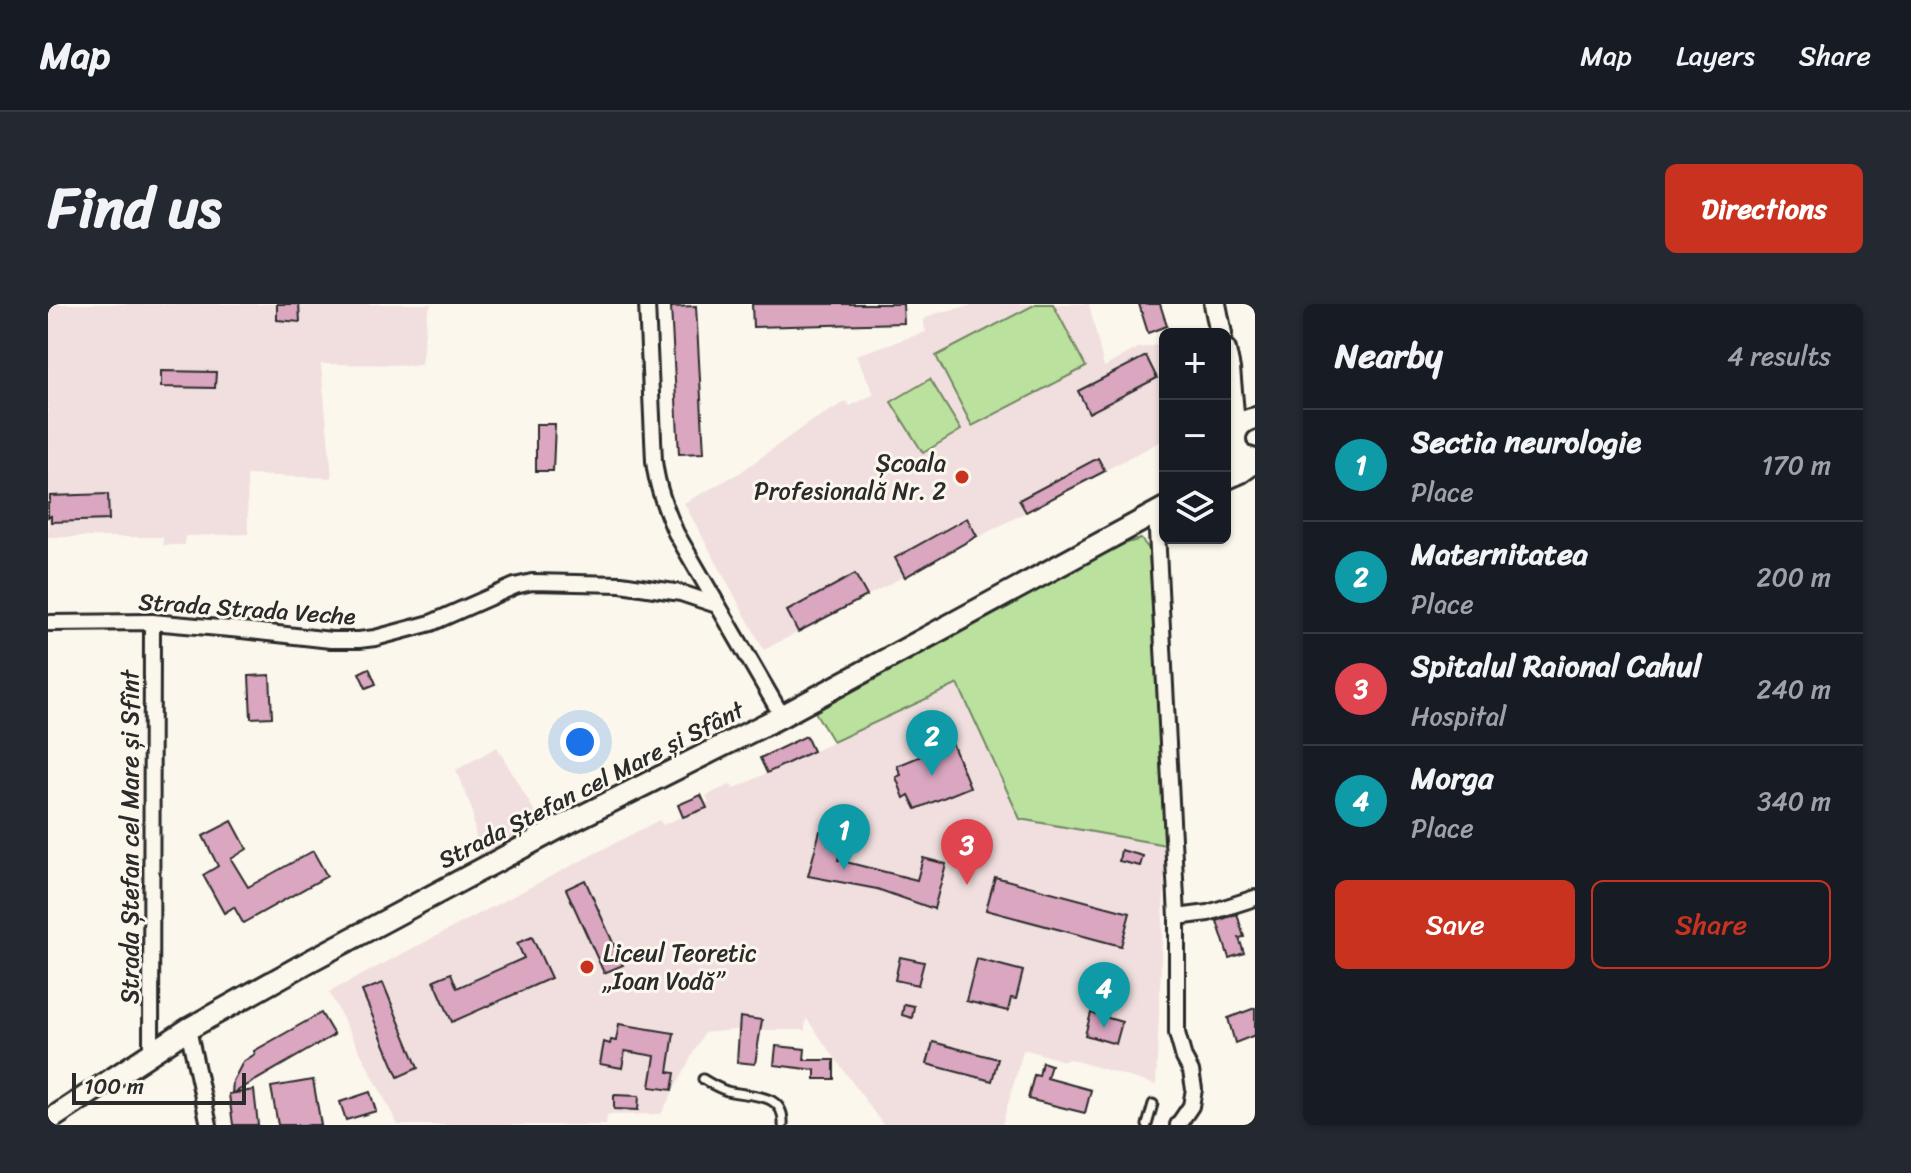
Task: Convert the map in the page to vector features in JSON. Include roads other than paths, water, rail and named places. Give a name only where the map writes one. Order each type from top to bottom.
[{"type":"main road","points":[[1215,304],[1220,328]]},
{"type":"main road","points":[[1231,368],[1255,416],[1243,422],[1231,447]]},
{"type":"main road","points":[[1231,398],[1237,450],[1242,456],[1255,461]]},
{"type":"main road","points":[[1231,476],[1255,461]]},
{"type":"main road","name":"Strada Ștefan cel Mare și Sfânt","points":[[48,1121],[188,1029],[308,962],[599,808],[782,716],[1159,511]]},
{"type":"street","points":[[647,304],[656,477],[676,533],[782,716]]},
{"type":"street","points":[[1161,544],[1177,917],[1177,1033],[1194,1089],[1191,1106],[1178,1125]]},
{"type":"street","name":"Strada Strada Veche","points":[[48,623],[152,622],[331,640],[359,640],[431,623],[515,586],[532,582],[621,584],[681,593],[717,605]]},
{"type":"street","name":"Strada Ștefan cel Mare și Sfînt","points":[[151,1052],[152,622]]},
{"type":"street","points":[[1177,917],[1208,913],[1255,898]]},
{"type":"street","points":[[188,1029],[209,1125]]},
{"type":"lane","points":[[703,1079],[731,1092],[769,1099],[777,1105],[784,1118],[783,1125]]},
{"type":"lane","points":[[1147,1125],[1153,1104]]},
{"type":"place","name":"Școala Profesională Nr. 2","points":[[962,477]]},
{"type":"place","name":"Maternitatea","points":[[932,776]]},
{"type":"place","name":"Sectia neurologie","points":[[844,870]]},
{"type":"place","name":"Spitalul Raional Cahul","points":[[967,885]]},
{"type":"place","name":"Liceul Teoretic „Ioan Vodă”","points":[[587,967]]},
{"type":"place","name":"Morga","points":[[1104,1028]]}]
